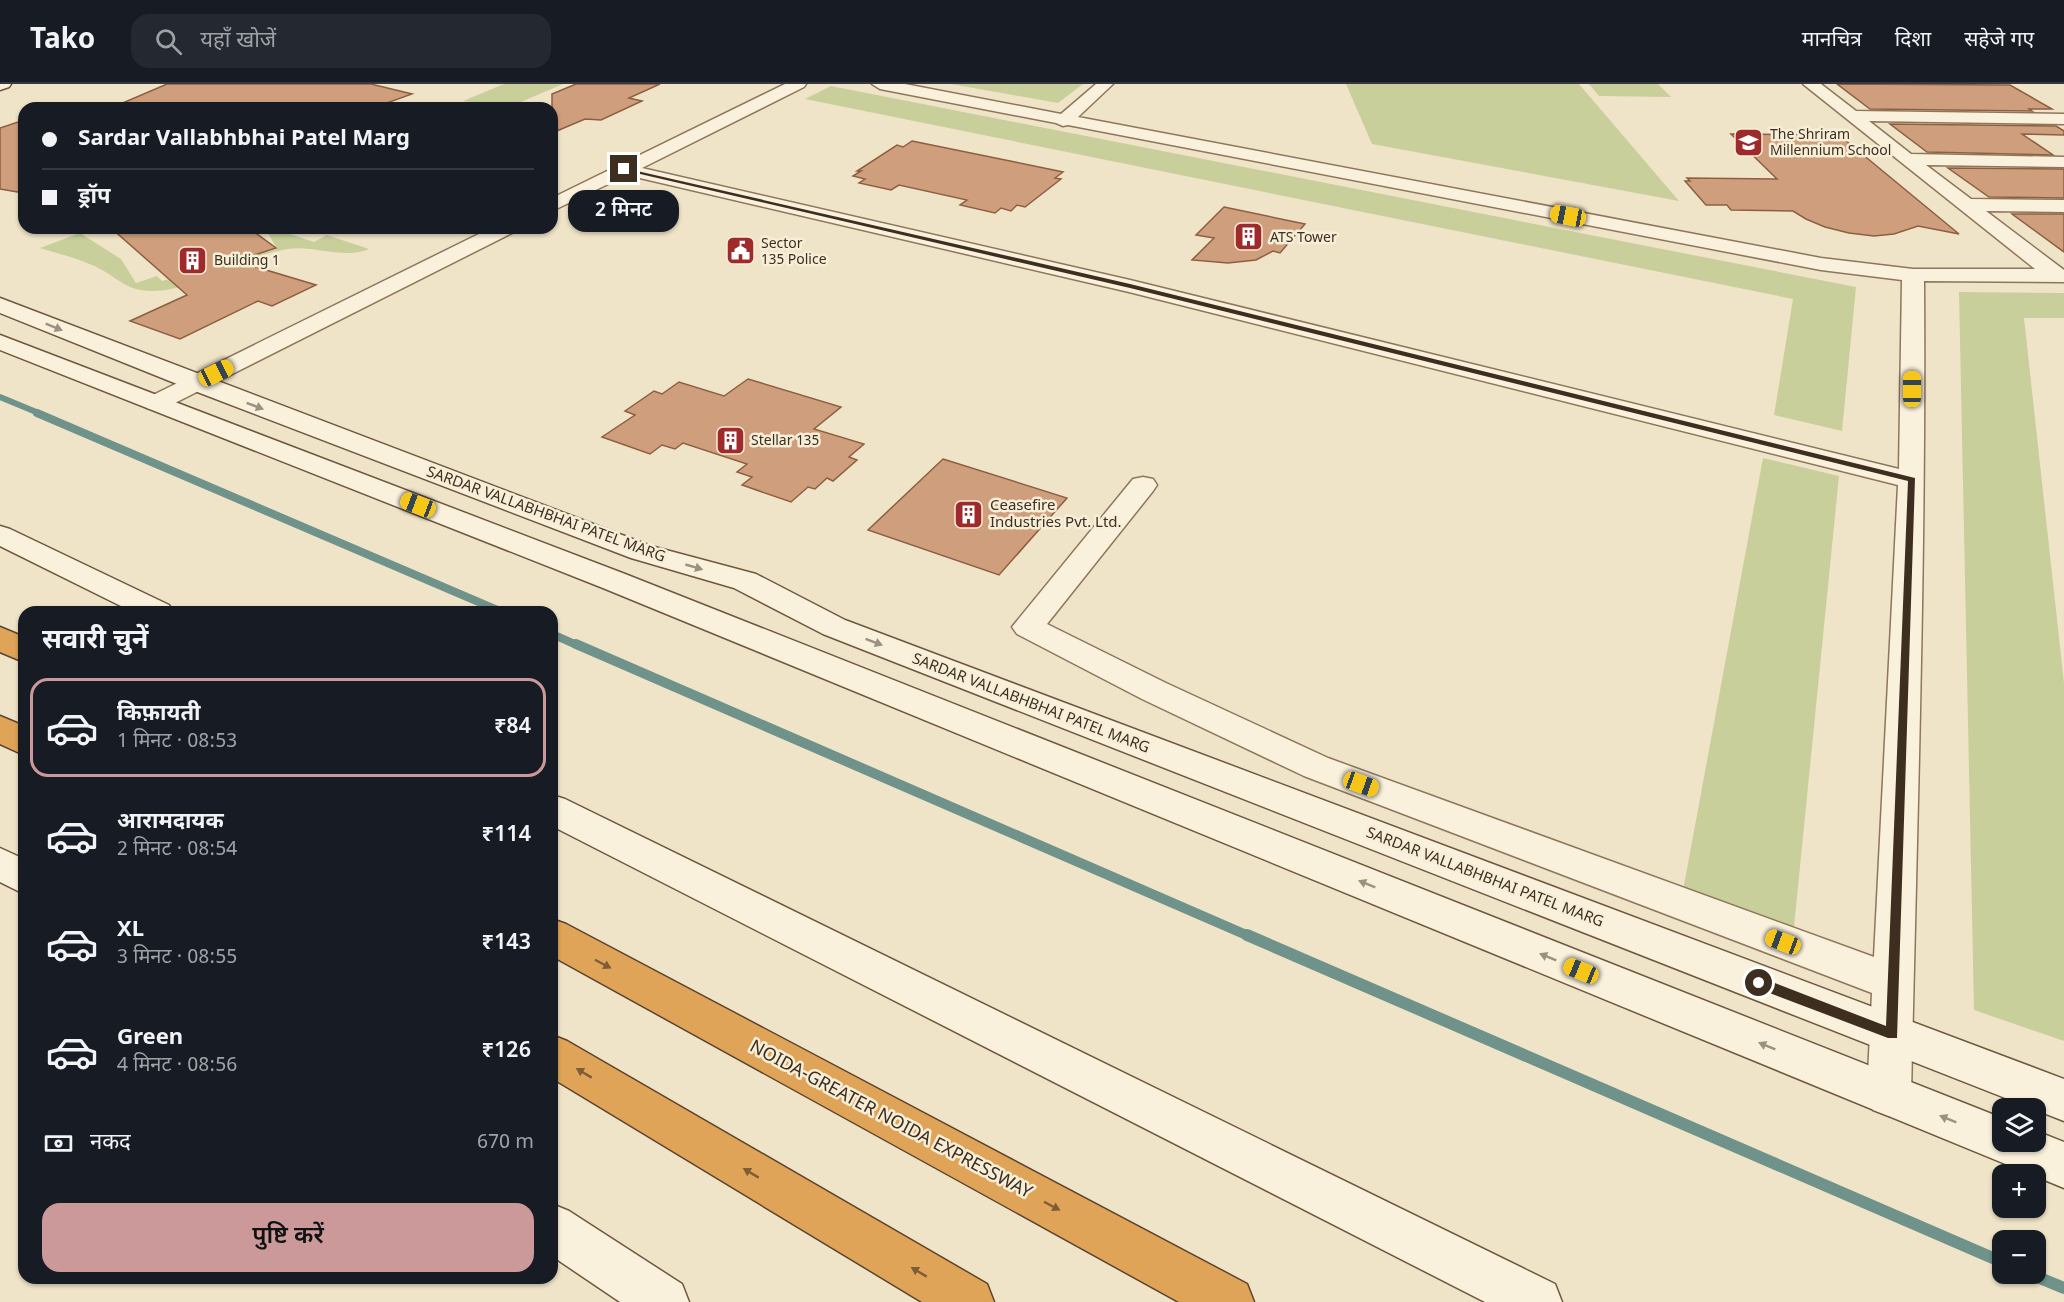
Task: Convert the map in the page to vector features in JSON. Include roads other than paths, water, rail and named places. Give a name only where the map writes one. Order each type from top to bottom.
[{"type":"highway","points":[[0,638],[18,648]]},
{"type":"highway","points":[[0,728],[18,738]]},
{"type":"highway","name":"NOIDA-GREATER NOIDA EXPRESSWAY","points":[[558,939],[1229,1302]]},
{"type":"highway","points":[[558,1059],[969,1302]]},
{"type":"street","points":[[558,203],[798,84]]},
{"type":"street","points":[[880,84],[917,87],[1063,120],[1821,264],[1913,275],[2061,276]]},
{"type":"street","points":[[1063,120],[1105,84]]},
{"type":"street","points":[[1811,84],[2061,276]]},
{"type":"street","points":[[1852,116],[2064,119]]},
{"type":"street","points":[[1908,159],[2064,162]]},
{"type":"street","points":[[624,169],[1130,286],[1912,480]]},
{"type":"street","points":[[1966,205],[2064,206]]},
{"type":"street","points":[[156,403],[495,234]]},
{"type":"street","points":[[1889,1095],[1912,480],[1913,275]]},
{"type":"street","name":"SARDAR VALLABHBHAI PATEL MARG","points":[[0,305],[196,383],[641,552],[745,581],[834,627],[2064,1100]]},
{"type":"street","points":[[0,342],[625,586],[1992,1136]]},
{"type":"street","points":[[1143,485],[1028,627],[1317,767],[1894,983]]},
{"type":"street","points":[[0,535],[146,606]]},
{"type":"street","points":[[558,812],[1537,1302]]},
{"type":"street","points":[[0,862],[18,874]]},
{"type":"street","points":[[2032,1152],[2064,1165]]},
{"type":"street","points":[[558,1232],[664,1302]]},
{"type":"waterway","points":[[0,397],[41,414]]},
{"type":"waterway","points":[[37,413],[488,606]]},
{"type":"waterway","points":[[558,637],[579,646]]},
{"type":"waterway","points":[[576,644],[1251,937]]},
{"type":"waterway","points":[[1247,935],[1992,1258]]},
{"type":"waterway","points":[[2046,1281],[2064,1288]]},
{"type":"place","name":"The Shriram Millennium School","points":[[1749,142]]},
{"type":"place","name":"ATS Tower","points":[[1249,237]]},
{"type":"place","name":"Sector 135 Police","points":[[740,251]]},
{"type":"place","name":"Building 1","points":[[193,260]]},
{"type":"place","name":"Stellar 135","points":[[730,440]]},
{"type":"place","name":"Ceasefire Industries Pvt. Ltd.","points":[[969,514]]}]
